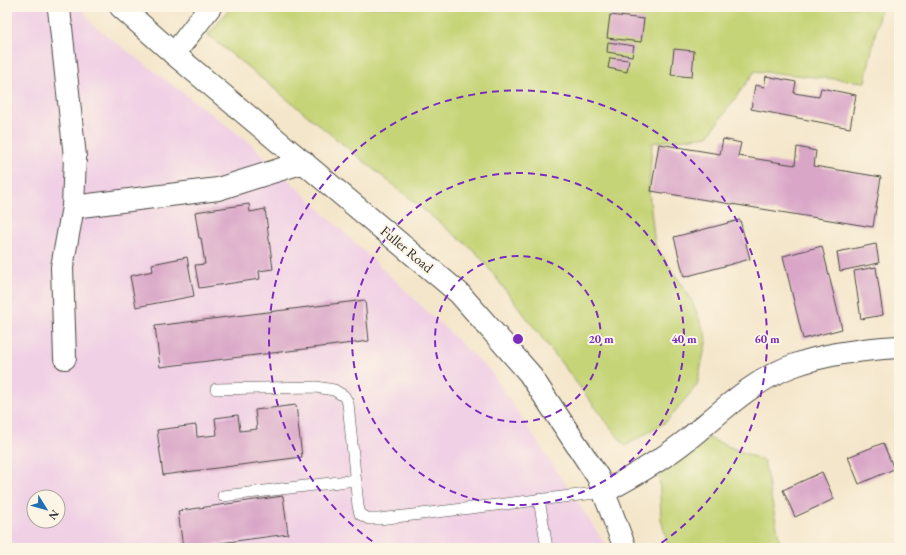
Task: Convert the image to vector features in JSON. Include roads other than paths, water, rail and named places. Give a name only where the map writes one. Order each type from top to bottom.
[{"type":"street","points":[[58,7],[75,157],[73,207],[62,267],[65,358]]},
{"type":"street","name":"Fuller Road","points":[[122,7],[174,54],[459,294],[529,373],[598,477],[625,548]]},
{"type":"street","points":[[174,54],[210,7]]},
{"type":"street","points":[[73,207],[218,189],[304,162]]},
{"type":"street","points":[[604,492],[664,457],[756,384],[794,365],[834,353],[899,347]]},
{"type":"lane","points":[[216,389],[316,387],[334,390],[344,396],[348,403],[358,506],[360,514],[369,519],[604,492]]},
{"type":"lane","points":[[223,496],[356,480]]},
{"type":"lane","points":[[539,499],[547,548]]}]
